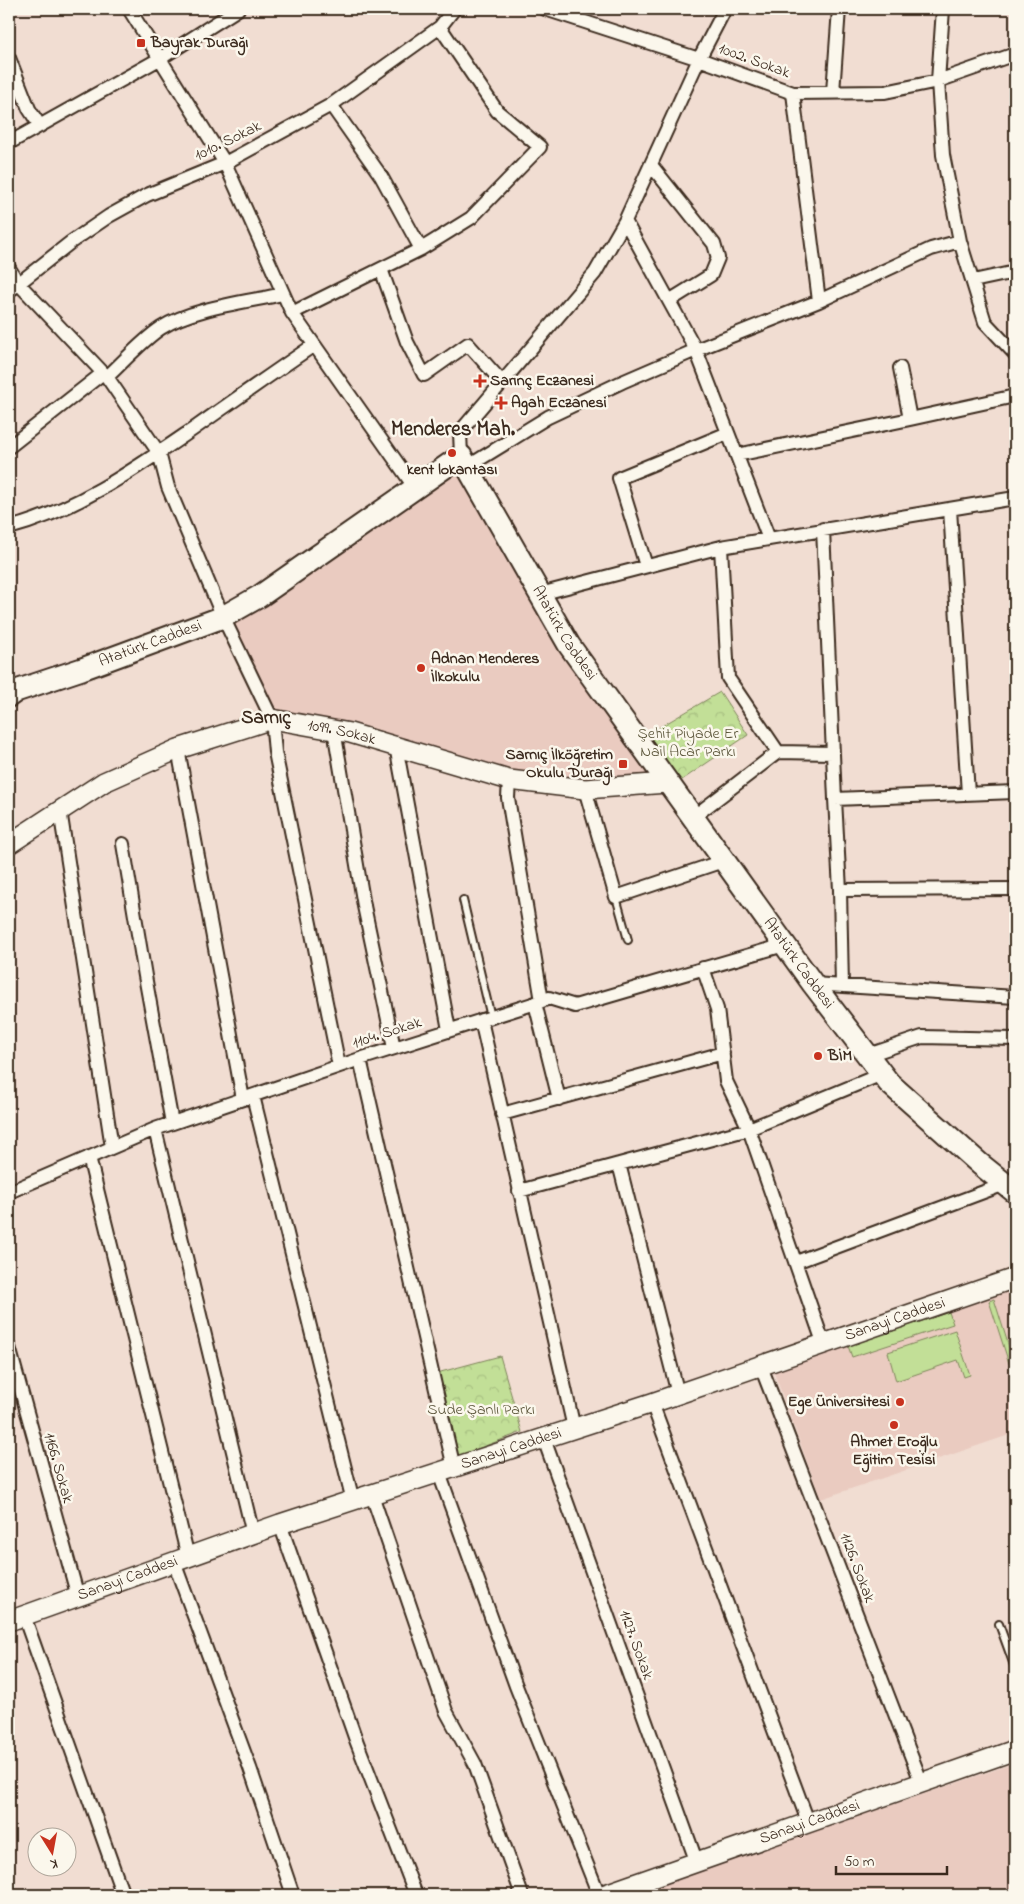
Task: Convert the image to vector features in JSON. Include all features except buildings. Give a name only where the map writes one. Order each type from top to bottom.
[{"type":"main road","name":"Atatürk Caddesi","points":[[9,696],[16,691],[82,669],[223,617],[260,596],[415,488],[464,461],[569,645],[813,984],[889,1083],[980,1164],[1010,1188]]},
{"type":"street","points":[[129,9],[225,163],[292,313],[415,488]]},
{"type":"street","points":[[9,143],[161,58],[238,9]]},
{"type":"street","name":"1010. Sokak","points":[[13,287],[71,242],[109,216],[147,195],[225,163],[331,105],[440,27],[454,9]]},
{"type":"street","name":"1002. Sokak","points":[[545,9],[699,59],[793,93],[886,92],[938,82],[1015,54]]},
{"type":"street","points":[[725,9],[699,59],[625,221],[595,273],[460,432],[464,461],[548,417],[696,350],[819,301],[931,249],[960,242]]},
{"type":"street","points":[[834,92],[839,9]]},
{"type":"street","points":[[943,9],[938,82],[943,155],[960,242],[985,322],[1015,354]]},
{"type":"street","points":[[292,313],[421,249],[471,218],[540,147],[497,111],[440,27]]},
{"type":"street","points":[[9,58],[29,109],[40,126]]},
{"type":"street","points":[[793,93],[819,301]]},
{"type":"street","points":[[331,105],[381,176],[421,249]]},
{"type":"street","points":[[651,164],[714,244],[718,258],[711,275],[669,301]]},
{"type":"street","points":[[625,221],[696,350],[769,538]]},
{"type":"street","points":[[9,268],[13,287],[105,375],[159,453],[168,487],[223,617],[272,719],[275,752],[339,1066]]},
{"type":"street","points":[[381,269],[408,342],[424,375],[468,344],[502,382]]},
{"type":"street","points":[[973,281],[1015,272]]},
{"type":"street","points":[[9,447],[105,375],[161,328],[180,318],[283,294]]},
{"type":"street","points":[[9,528],[30,522],[71,505],[112,484],[314,345]]},
{"type":"street","points":[[900,368],[910,419]]},
{"type":"street","points":[[737,454],[1015,396]]},
{"type":"street","points":[[646,566],[619,478],[728,433]]},
{"type":"street","points":[[540,594],[721,547],[1015,498]]},
{"type":"street","points":[[950,508],[968,794]]},
{"type":"street","points":[[823,529],[834,799],[840,890],[842,986]]},
{"type":"street","points":[[721,547],[728,678],[778,752]]},
{"type":"street","name":"1099. Sokak","points":[[9,844],[104,782],[178,749],[272,719],[334,730],[396,746],[509,780],[586,789],[667,783]]},
{"type":"street","points":[[334,730],[364,906],[394,1048]]},
{"type":"street","points":[[396,746],[449,1030]]},
{"type":"street","points":[[178,749],[248,1097],[353,1501]]},
{"type":"street","points":[[692,818],[778,752],[833,753]]},
{"type":"street","points":[[509,780],[508,798],[538,1002],[559,1098]]},
{"type":"street","points":[[586,789],[616,897],[723,861]]},
{"type":"street","points":[[834,799],[1015,792]]},
{"type":"street","points":[[60,810],[112,1148]]},
{"type":"street","points":[[123,844],[172,1123]]},
{"type":"street","points":[[840,890],[1015,889]]},
{"type":"street","name":"1104. Sokak","points":[[9,1192],[155,1129],[360,1059],[549,998],[575,1006],[784,945]]},
{"type":"street","points":[[703,968],[718,1009],[726,1081],[749,1129],[823,1342]]},
{"type":"street","points":[[813,984],[1015,997]]},
{"type":"street","points":[[486,1019],[502,1114],[574,1428]]},
{"type":"street","points":[[868,1055],[922,1037],[1015,1039]]},
{"type":"street","points":[[502,1114],[723,1054]]},
{"type":"street","points":[[360,1059],[447,1470],[516,1686],[599,1895]]},
{"type":"street","points":[[519,1191],[749,1129],[882,1074]]},
{"type":"street","points":[[155,1129],[253,1534]]},
{"type":"street","points":[[89,1157],[181,1560],[293,1895]]},
{"type":"street","points":[[619,1164],[678,1394]]},
{"type":"street","points":[[796,1262],[1010,1188]]},
{"type":"street","name":"Sanayi Caddesi","points":[[16,1619],[280,1524],[678,1394],[823,1342],[1015,1278]]},
{"type":"street","name":"1166. Sokak","points":[[9,1347],[78,1597]]},
{"type":"street","name":"1126. Sokak","points":[[760,1364],[922,1784]]},
{"type":"street","points":[[652,1402],[809,1824]]},
{"type":"street","name":"1127. Sokak","points":[[544,1438],[697,1863]]},
{"type":"street","points":[[372,1495],[446,1711],[475,1764],[522,1895]]},
{"type":"street","points":[[280,1524],[356,1740],[416,1895]]},
{"type":"street","points":[[16,1619],[123,1895]]},
{"type":"street","name":"Sanayi Caddesi","points":[[604,1895],[648,1888],[697,1863],[1015,1750]]},
{"type":"lane","points":[[616,897],[628,940]]},
{"type":"lane","points":[[464,900],[486,1019]]},
{"type":"lane","points":[[999,1624],[1015,1668]]},
{"type":"shaded area","name":"Adnan Menderes İlkokulu","points":[[461,456],[667,783],[585,789],[272,719],[223,617]]},
{"type":"shaded area","name":"Ege Üniversitesi","points":[[1015,1290],[1015,1433],[821,1499],[773,1370]]},
{"type":"shaded area","points":[[1015,1763],[1015,1895],[629,1895]]},
{"type":"green space","name":"Şehit Piyade Er Nail Acar Parkı","points":[[720,692],[748,735],[679,782],[648,734]]},
{"type":"green space","points":[[994,1299],[1015,1366],[1015,1382],[989,1301]]},
{"type":"green space","points":[[949,1312],[953,1324],[852,1357],[848,1346]]},
{"type":"green space","points":[[955,1330],[970,1375],[964,1377],[958,1360],[896,1381],[888,1352]]},
{"type":"green space","name":"Sude Şanlı Parkı","points":[[500,1356],[522,1432],[456,1457],[437,1373]]},
{"type":"place","name":"Bayrak Durağı","points":[[141,43]]},
{"type":"place","name":"Sarınç Eczanesi","points":[[480,381]]},
{"type":"place","name":"Agah Eczanesi","points":[[501,403]]},
{"type":"place","name":"kent lokantası","points":[[452,453]]},
{"type":"place","name":"Adnan Menderes İlkokulu","points":[[421,668]]},
{"type":"place","name":"Sarnıç İlköğretim Okulu Durağı","points":[[623,764]]},
{"type":"place","name":"BİM","points":[[818,1056]]},
{"type":"place","name":"Ege Üniversitesi","points":[[900,1402]]},
{"type":"place","name":"Ahmet Eroğlu Eğitim Tesisi","points":[[894,1425]]},
{"type":"district","name":"Menderes Mah.","points":[[453,430]]},
{"type":"district","name":"Sarnıç","points":[[266,718]]}]
